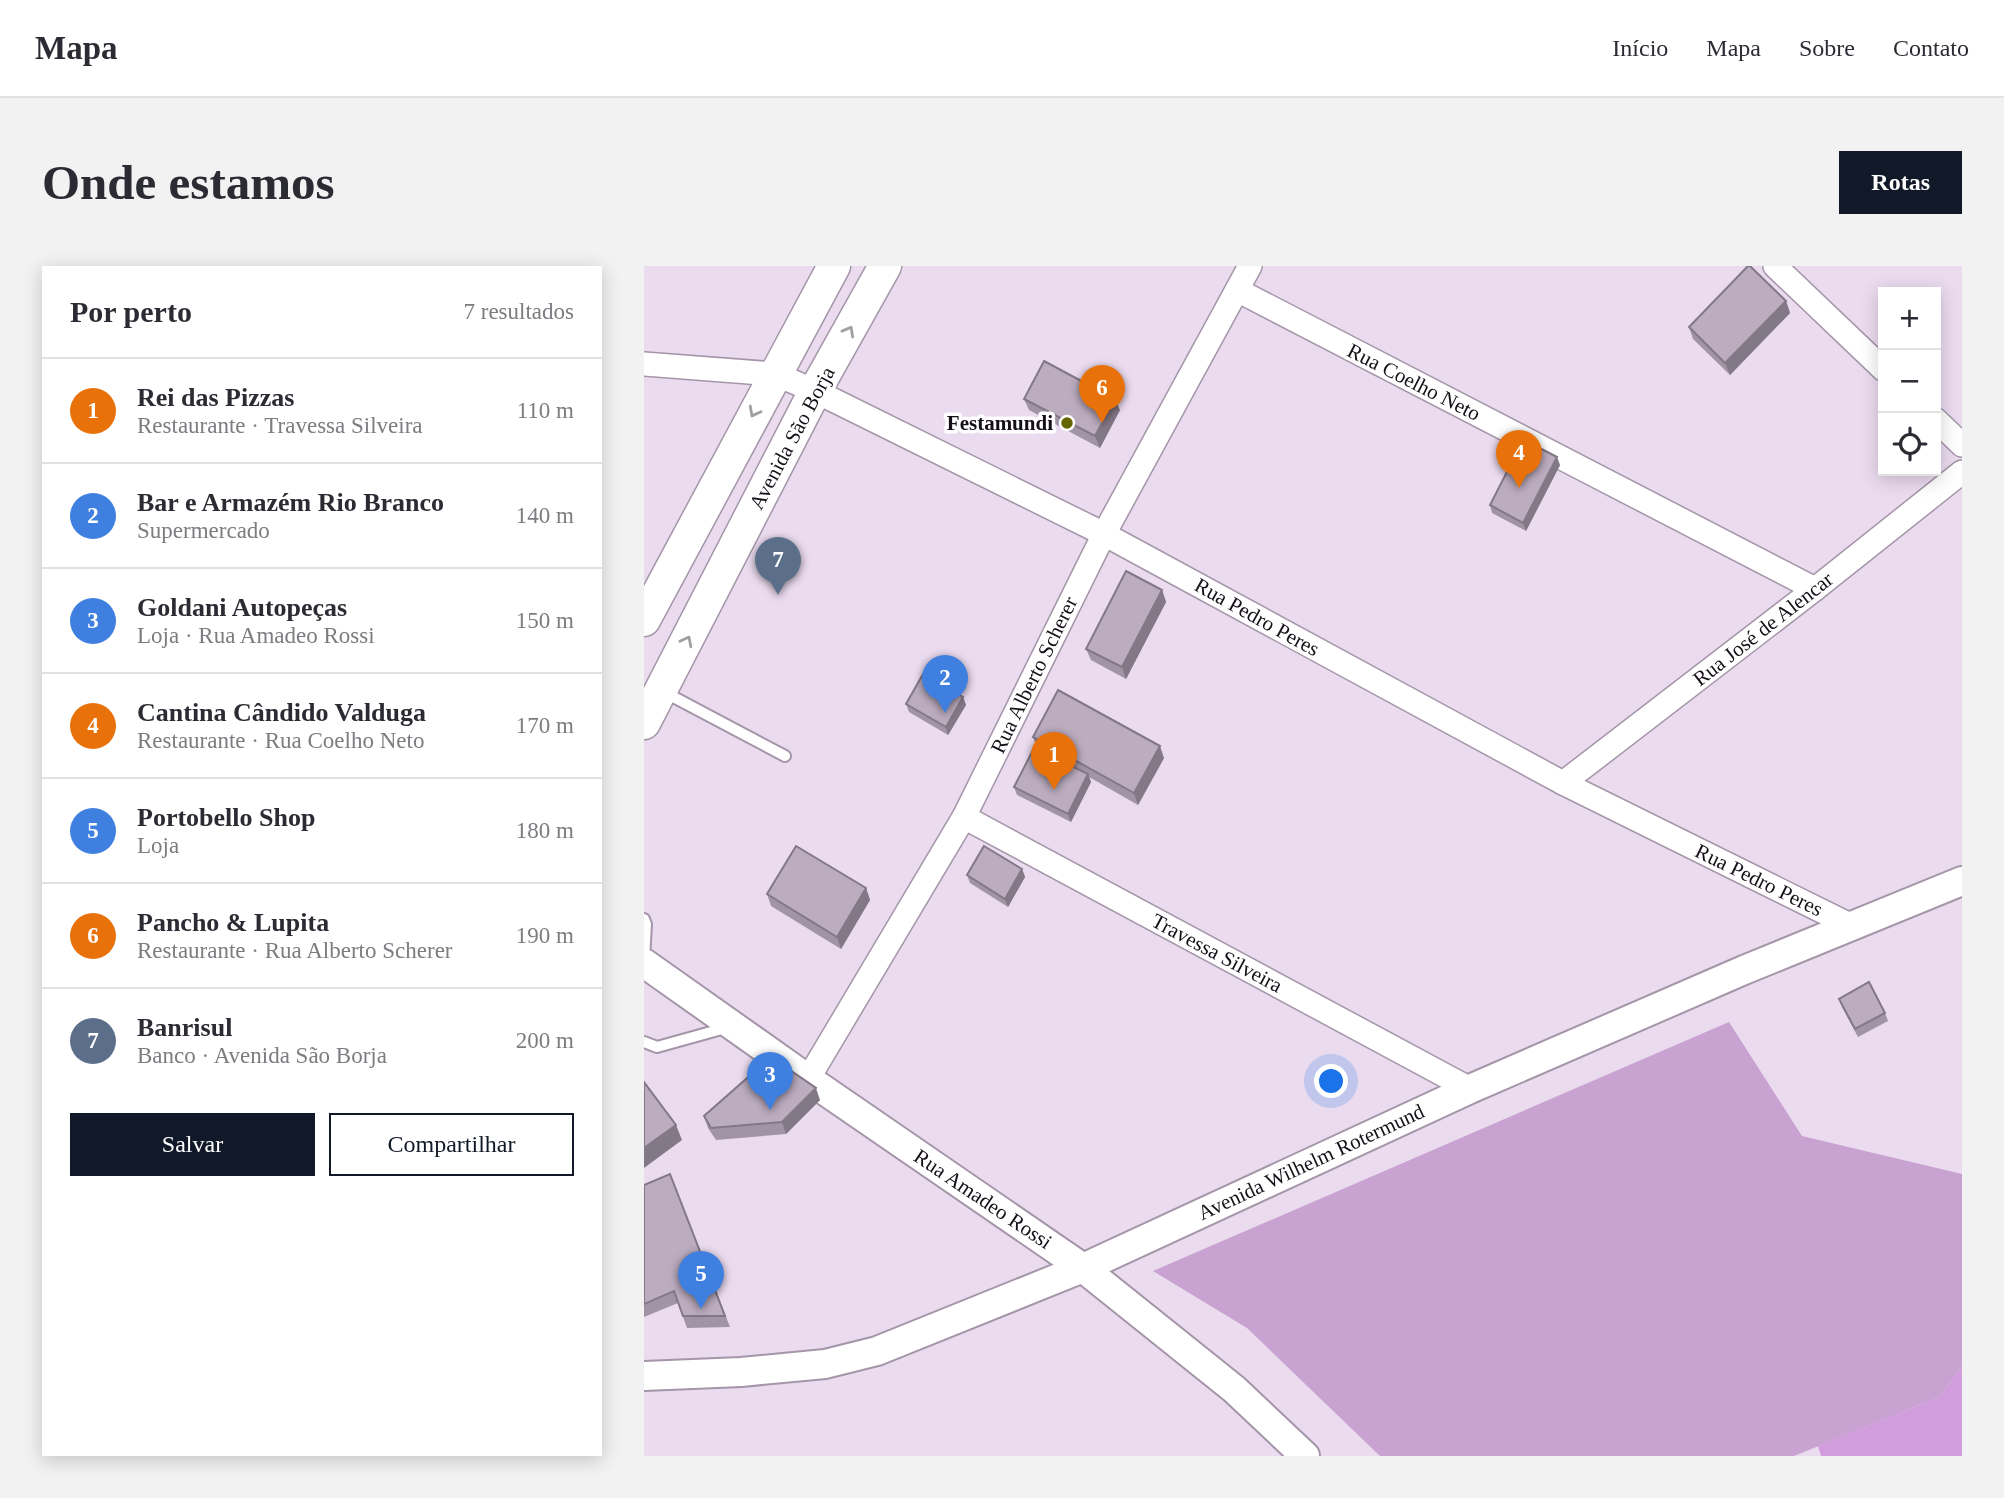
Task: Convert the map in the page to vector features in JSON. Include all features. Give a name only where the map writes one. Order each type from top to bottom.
[{"type":"main road","points":[[644,620],[834,266]]},
{"type":"main road","name":"Avenida São Borja","points":[[644,723],[815,391],[885,266]]},
{"type":"street","name":"Rua Alberto Scherer","points":[[808,1079],[964,817],[1104,534],[1250,266]]},
{"type":"street","points":[[1775,266],[1878,364]]},
{"type":"street","name":"Rua Coelho Neto","points":[[1237,290],[1815,589]]},
{"type":"street","name":"Rua Pedro Peres","points":[[644,364],[775,374],[815,391],[1104,534],[1563,783],[1852,926]]},
{"type":"street","points":[[1941,425],[1962,445]]},
{"type":"street","name":"Rua José de Alencar","points":[[1563,783],[1962,472]]},
{"type":"street","name":"Travessa Silveira","points":[[964,817],[1470,1088]]},
{"type":"street","name":"Avenida Wilhelm Rotermund","points":[[644,1376],[741,1372],[825,1364],[877,1351],[1083,1268],[1470,1088],[1962,881]]},
{"type":"street","name":"Rua Amadeo Rossi","points":[[644,963],[1083,1268],[1234,1389],[1306,1456]]},
{"type":"lane","points":[[661,690],[785,755]]},
{"type":"lane","points":[[644,919],[644,963]]},
{"type":"lane","points":[[644,1042],[656,1046],[733,1026]]},
{"type":"shaded area","points":[[1729,1022],[1802,1136],[1962,1174],[1962,1367],[1939,1397],[1794,1456],[1380,1456],[1247,1328],[1153,1271]]},
{"type":"shaded area","points":[[1962,1367],[1962,1456],[1821,1456],[1818,1446],[1939,1397]]},
{"type":"building","points":[[1748,266],[1786,301],[1725,363],[1689,327]]},
{"type":"building","points":[[1044,361],[1115,399],[1095,436],[1024,399]]},
{"type":"building","points":[[1532,444],[1557,457],[1523,523],[1490,505],[1514,458],[1523,462]]},
{"type":"building","points":[[1126,571],[1162,590],[1122,667],[1086,649]]},
{"type":"building","points":[[923,674],[963,697],[946,727],[906,704]]},
{"type":"building","points":[[1058,690],[1160,746],[1134,793],[1033,737]]},
{"type":"building","points":[[1034,748],[1088,774],[1068,814],[1014,787]]},
{"type":"building","points":[[796,846],[866,888],[837,937],[767,894]]},
{"type":"building","points":[[984,846],[1022,869],[1005,899],[967,875]]},
{"type":"building","points":[[1869,982],[1885,1013],[1855,1029],[1839,999]]},
{"type":"building","points":[[771,1057],[816,1088],[782,1122],[711,1128],[704,1116]]},
{"type":"building","points":[[644,1082],[676,1125],[644,1148]]},
{"type":"building","points":[[670,1174],[725,1316],[683,1316],[674,1291],[644,1304],[644,1185]]},
{"type":"place","name":"Festamundi","points":[[1067,423]]},
{"type":"place","name":"Pancho & Lupita","points":[[1102,423]]},
{"type":"place","name":"Cantina Cândido Valduga","points":[[1519,488]]},
{"type":"place","name":"Banrisul","points":[[778,595]]},
{"type":"place","name":"Bar e Armazém Rio Branco","points":[[945,713]]},
{"type":"place","name":"Rei das Pizzas","points":[[1054,790]]},
{"type":"place","name":"Goldani Autopeças","points":[[770,1110]]},
{"type":"place","name":"Portobello Shop","points":[[701,1309]]}]
